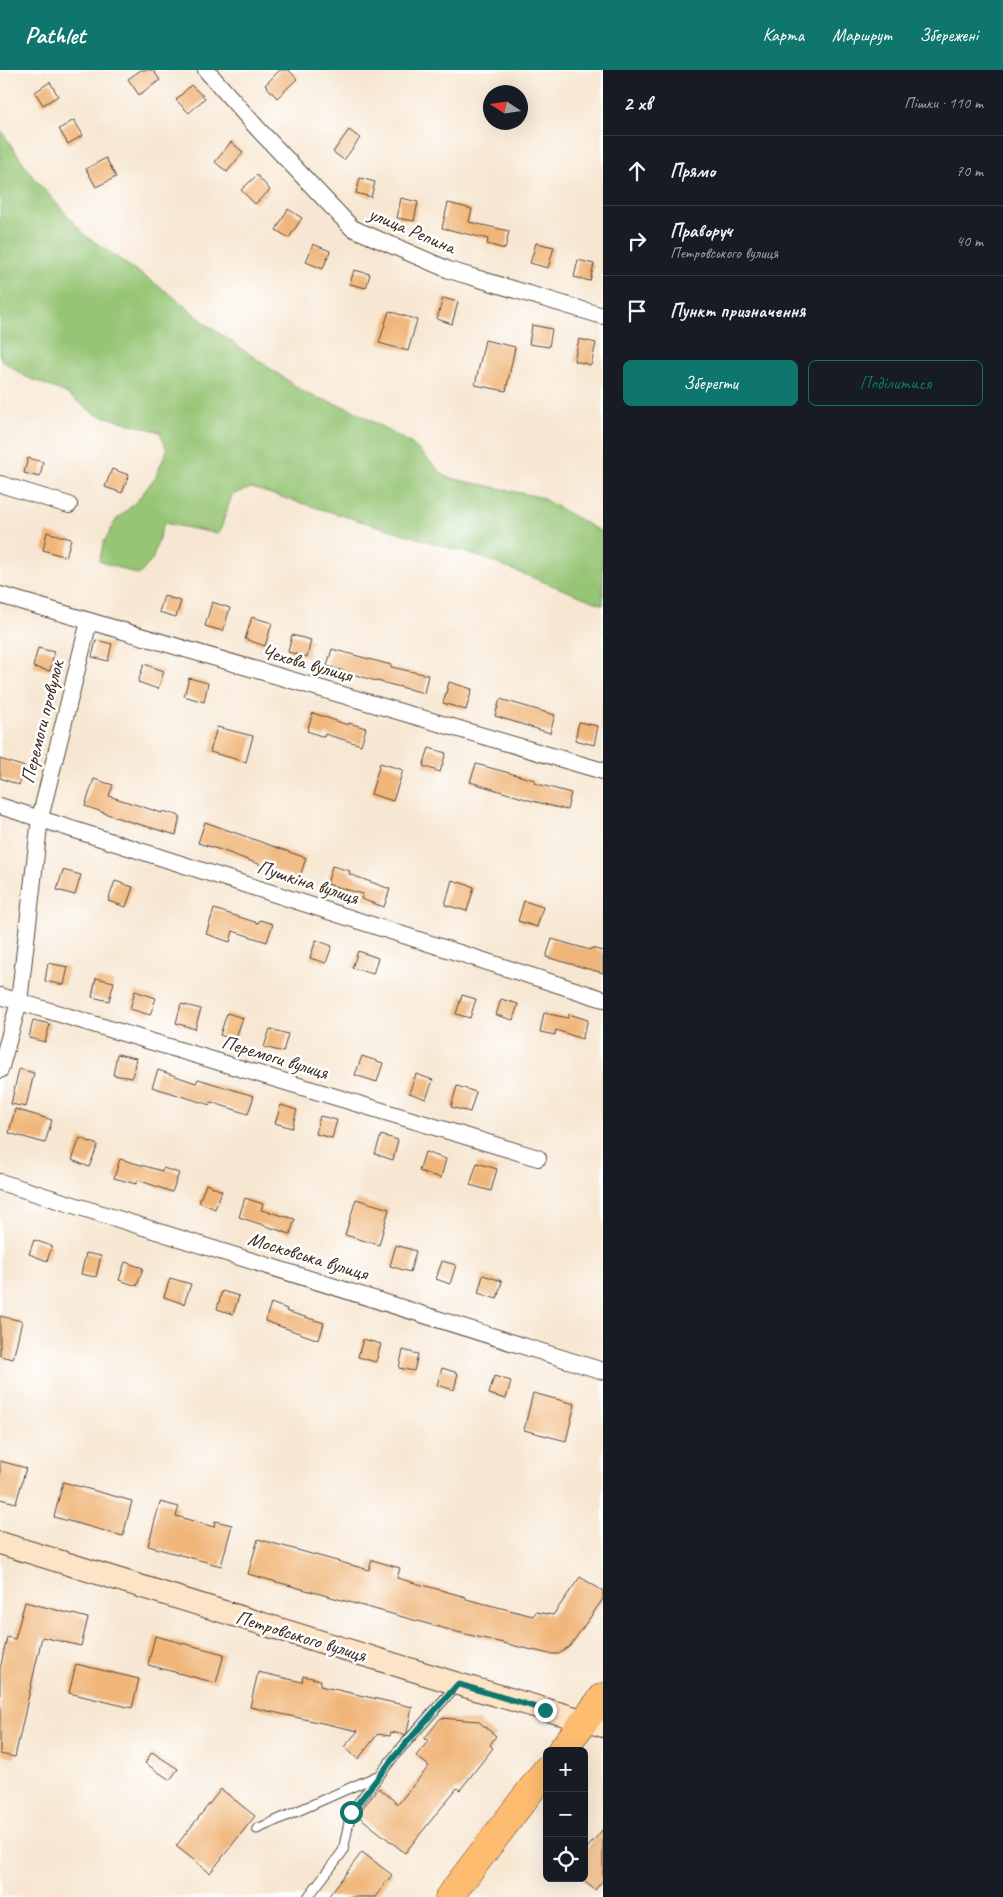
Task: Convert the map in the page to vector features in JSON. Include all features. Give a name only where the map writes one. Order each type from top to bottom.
[{"type":"highway","points":[[566,1747],[594,1723],[603,1697]]},
{"type":"highway","points":[[449,1897],[543,1774]]},
{"type":"main road","name":"Петровського вулиця","points":[[0,1543],[458,1684],[594,1723]]},
{"type":"street","name":"улица Репина","points":[[206,70],[258,129],[352,228],[449,270],[603,316]]},
{"type":"street","points":[[0,484],[69,505]]},
{"type":"street","name":"Чехова вулиця","points":[[0,595],[603,772]]},
{"type":"street","name":"Перемоги провулок","points":[[0,1070],[18,1002],[40,818],[89,621]]},
{"type":"street","name":"Пушкіна вулиця","points":[[0,806],[603,999]]},
{"type":"street","name":"Перемоги вулиця","points":[[0,996],[538,1158]]},
{"type":"street","name":"Московська вулиця","points":[[0,1182],[603,1372]]},
{"type":"lane","points":[[308,1897],[344,1851],[351,1812],[458,1684]]},
{"type":"lane","points":[[257,1829],[380,1775]]},
{"type":"green space","points":[[0,129],[33,177],[86,236],[170,294],[209,326],[307,394],[351,409],[412,444],[446,477],[540,497],[603,533],[603,605],[477,556],[251,488],[232,495],[219,534],[164,523],[152,560],[139,575],[99,561],[104,542],[116,520],[137,501],[156,476],[167,450],[160,432],[95,414],[64,392],[26,377],[0,359]]},
{"type":"building","points":[[141,70],[153,70],[160,80],[139,95],[128,79]]},
{"type":"building","points":[[280,70],[289,70],[297,79],[277,98],[265,85]]},
{"type":"building","points":[[50,82],[58,96],[43,105],[35,92]]},
{"type":"building","points":[[191,85],[205,98],[189,113],[176,100]]},
{"type":"building","points":[[74,120],[83,135],[68,144],[59,129]]},
{"type":"building","points":[[349,130],[360,138],[344,160],[333,152]]},
{"type":"building","points":[[231,142],[243,152],[227,172],[215,162]]},
{"type":"building","points":[[106,158],[116,177],[96,187],[86,169]]},
{"type":"building","points":[[257,175],[270,190],[255,204],[241,190]]},
{"type":"building","points":[[360,178],[375,182],[371,197],[356,193]]},
{"type":"building","points":[[401,198],[418,202],[414,221],[397,218]]},
{"type":"building","points":[[448,203],[472,209],[469,222],[509,231],[505,249],[487,244],[488,239],[442,228]]},
{"type":"building","points":[[288,209],[302,218],[289,238],[276,230]]},
{"type":"building","points":[[536,243],[554,247],[548,268],[530,263]]},
{"type":"building","points":[[313,244],[330,251],[323,269],[306,262]]},
{"type":"building","points":[[578,260],[594,264],[590,281],[574,277]]},
{"type":"building","points":[[354,270],[370,274],[366,288],[350,284]]},
{"type":"building","points":[[443,298],[458,302],[452,324],[437,319]]},
{"type":"building","points":[[389,311],[417,320],[408,351],[379,343]]},
{"type":"building","points":[[532,325],[552,329],[549,347],[529,344]]},
{"type":"building","points":[[579,339],[596,343],[591,365],[574,361]]},
{"type":"building","points":[[485,340],[515,347],[506,391],[475,385]]},
{"type":"building","points":[[28,458],[43,462],[40,477],[24,473]]},
{"type":"building","points":[[112,469],[129,475],[122,493],[105,487]]},
{"type":"building","points":[[47,532],[71,539],[66,557],[43,550]]},
{"type":"building","points":[[164,596],[181,601],[176,617],[159,612]]},
{"type":"building","points":[[212,602],[230,608],[223,631],[205,626]]},
{"type":"building","points":[[252,617],[272,623],[265,646],[245,639]]},
{"type":"building","points":[[292,635],[311,640],[307,657],[288,652]]},
{"type":"building","points":[[96,640],[112,644],[108,661],[92,657]]},
{"type":"building","points":[[38,648],[54,652],[50,671],[33,667]]},
{"type":"building","points":[[332,649],[391,665],[391,667],[428,675],[424,693],[327,666]]},
{"type":"building","points":[[144,664],[164,671],[158,689],[138,682]]},
{"type":"building","points":[[189,678],[208,683],[204,702],[184,696]]},
{"type":"building","points":[[449,682],[472,689],[466,710],[443,703]]},
{"type":"building","points":[[500,699],[555,715],[550,733],[495,716]]},
{"type":"building","points":[[313,713],[348,725],[349,723],[366,728],[361,745],[325,734],[324,737],[307,731]]},
{"type":"building","points":[[579,722],[598,726],[594,745],[575,740]]},
{"type":"building","points":[[217,727],[253,736],[246,762],[210,752]]},
{"type":"building","points":[[429,748],[446,753],[440,772],[423,766]]},
{"type":"building","points":[[0,759],[25,767],[19,785],[0,778]]},
{"type":"building","points":[[380,763],[403,770],[393,801],[371,794]]},
{"type":"building","points":[[476,764],[535,780],[534,783],[571,793],[567,810],[470,782]]},
{"type":"building","points":[[94,779],[113,785],[109,796],[162,813],[163,811],[180,816],[176,835],[85,806]]},
{"type":"building","points":[[205,822],[306,858],[299,879],[198,843]]},
{"type":"building","points":[[332,866],[350,871],[349,874],[390,889],[384,907],[361,899],[363,894],[327,884]]},
{"type":"building","points":[[63,870],[81,875],[75,895],[57,890]]},
{"type":"building","points":[[452,880],[474,887],[467,911],[445,905]]},
{"type":"building","points":[[115,881],[133,887],[126,907],[108,901]]},
{"type":"building","points":[[524,901],[543,907],[537,927],[518,921]]},
{"type":"building","points":[[214,909],[258,923],[260,920],[273,924],[267,942],[233,931],[230,942],[206,934]]},
{"type":"building","points":[[552,939],[590,950],[591,948],[603,951],[603,973],[546,957]]},
{"type":"building","points":[[316,940],[332,946],[326,963],[310,958]]},
{"type":"building","points":[[358,951],[378,958],[373,974],[352,968]]},
{"type":"building","points":[[48,963],[68,967],[64,985],[45,981]]},
{"type":"building","points":[[96,978],[114,982],[109,1001],[92,997]]},
{"type":"building","points":[[135,991],[156,998],[150,1015],[130,1009]]},
{"type":"building","points":[[462,995],[476,999],[470,1018],[456,1014]]},
{"type":"building","points":[[501,999],[518,1004],[513,1020],[496,1015]]},
{"type":"building","points":[[181,1004],[201,1009],[195,1029],[176,1023]]},
{"type":"building","points":[[227,1013],[243,1018],[235,1040],[220,1035]]},
{"type":"building","points":[[544,1013],[568,1018],[569,1014],[588,1020],[582,1039],[556,1030],[555,1035],[540,1032]]},
{"type":"building","points":[[33,1020],[50,1024],[45,1042],[29,1038]]},
{"type":"building","points":[[270,1029],[288,1034],[283,1052],[264,1047]]},
{"type":"building","points":[[117,1054],[136,1058],[132,1078],[113,1075]]},
{"type":"building","points":[[362,1056],[383,1063],[377,1082],[355,1075]]},
{"type":"building","points":[[19,1069],[34,1073],[26,1107],[11,1104]]},
{"type":"building","points":[[158,1070],[196,1083],[198,1079],[254,1096],[248,1114],[211,1102],[210,1105],[152,1087]]},
{"type":"building","points":[[416,1074],[433,1080],[426,1099],[409,1093]]},
{"type":"building","points":[[457,1086],[476,1092],[470,1112],[451,1107]]},
{"type":"building","points":[[281,1105],[297,1110],[292,1128],[275,1123]]},
{"type":"building","points":[[15,1109],[52,1120],[45,1143],[9,1133]]},
{"type":"building","points":[[320,1116],[337,1120],[332,1138],[316,1134]]},
{"type":"building","points":[[381,1135],[398,1140],[393,1160],[375,1154]]},
{"type":"building","points":[[80,1138],[98,1145],[89,1167],[72,1160]]},
{"type":"building","points":[[425,1152],[446,1159],[441,1178],[419,1171]]},
{"type":"building","points":[[120,1159],[162,1171],[163,1168],[179,1173],[172,1192],[138,1180],[136,1184],[114,1178]]},
{"type":"building","points":[[477,1163],[497,1169],[491,1191],[470,1185]]},
{"type":"building","points":[[206,1184],[222,1191],[215,1209],[199,1202]]},
{"type":"building","points":[[245,1198],[263,1204],[261,1210],[295,1219],[290,1234],[239,1217]]},
{"type":"building","points":[[356,1199],[389,1209],[379,1245],[345,1235]]},
{"type":"building","points":[[34,1240],[52,1246],[47,1261],[29,1254]]},
{"type":"building","points":[[396,1245],[416,1251],[410,1272],[390,1266]]},
{"type":"building","points":[[86,1253],[101,1256],[96,1277],[81,1274]]},
{"type":"building","points":[[442,1261],[456,1265],[450,1284],[436,1279]]},
{"type":"building","points":[[125,1262],[143,1268],[137,1286],[119,1280]]},
{"type":"building","points":[[483,1275],[502,1281],[497,1299],[478,1293]]},
{"type":"building","points":[[170,1278],[191,1284],[184,1304],[164,1297]]},
{"type":"building","points":[[222,1291],[239,1296],[233,1314],[217,1309]]},
{"type":"building","points":[[271,1303],[287,1309],[286,1311],[324,1323],[319,1340],[265,1321]]},
{"type":"building","points":[[0,1316],[22,1321],[13,1359],[0,1356]]},
{"type":"building","points":[[363,1339],[381,1344],[376,1362],[358,1357]]},
{"type":"building","points":[[403,1350],[418,1354],[414,1371],[399,1368]]},
{"type":"building","points":[[442,1368],[458,1373],[454,1390],[437,1385]]},
{"type":"building","points":[[494,1376],[511,1381],[506,1399],[489,1394]]},
{"type":"building","points":[[533,1393],[575,1404],[566,1441],[524,1430]]},
{"type":"building","points":[[0,1461],[26,1468],[16,1503],[0,1499]]},
{"type":"building","points":[[63,1482],[132,1501],[123,1536],[54,1517]]},
{"type":"building","points":[[160,1502],[179,1507],[176,1516],[214,1527],[215,1521],[232,1525],[221,1566],[148,1546]]},
{"type":"building","points":[[258,1539],[369,1570],[372,1560],[400,1568],[397,1578],[466,1597],[466,1599],[533,1616],[536,1612],[553,1615],[580,1577],[603,1591],[603,1599],[570,1646],[559,1654],[549,1654],[457,1632],[248,1574]]},
{"type":"building","points":[[25,1602],[88,1618],[81,1646],[42,1637],[15,1757],[0,1754],[0,1669],[7,1637],[15,1639]]},
{"type":"building","points":[[155,1636],[224,1654],[216,1683],[148,1665]]},
{"type":"building","points":[[76,1664],[139,1679],[132,1708],[69,1693]]},
{"type":"building","points":[[258,1672],[302,1682],[303,1676],[321,1680],[320,1686],[412,1707],[407,1732],[405,1735],[391,1732],[390,1736],[378,1734],[358,1759],[344,1747],[358,1731],[250,1707]]},
{"type":"building","points":[[441,1718],[478,1721],[496,1736],[490,1745],[493,1748],[460,1790],[457,1788],[405,1853],[357,1815],[379,1788],[398,1804],[429,1766],[416,1756],[429,1740],[424,1739]]},
{"type":"building","points":[[152,1752],[178,1769],[170,1780],[145,1763]]},
{"type":"building","points":[[221,1789],[255,1816],[210,1873],[176,1846]]},
{"type":"building","points":[[603,1829],[603,1880],[595,1890],[585,1882],[588,1882],[588,1847]]},
{"type":"building","points":[[362,1852],[392,1875],[375,1897],[328,1897]]},
{"type":"route","points":[[351,1812],[395,1756],[458,1684],[545,1710]]}]
